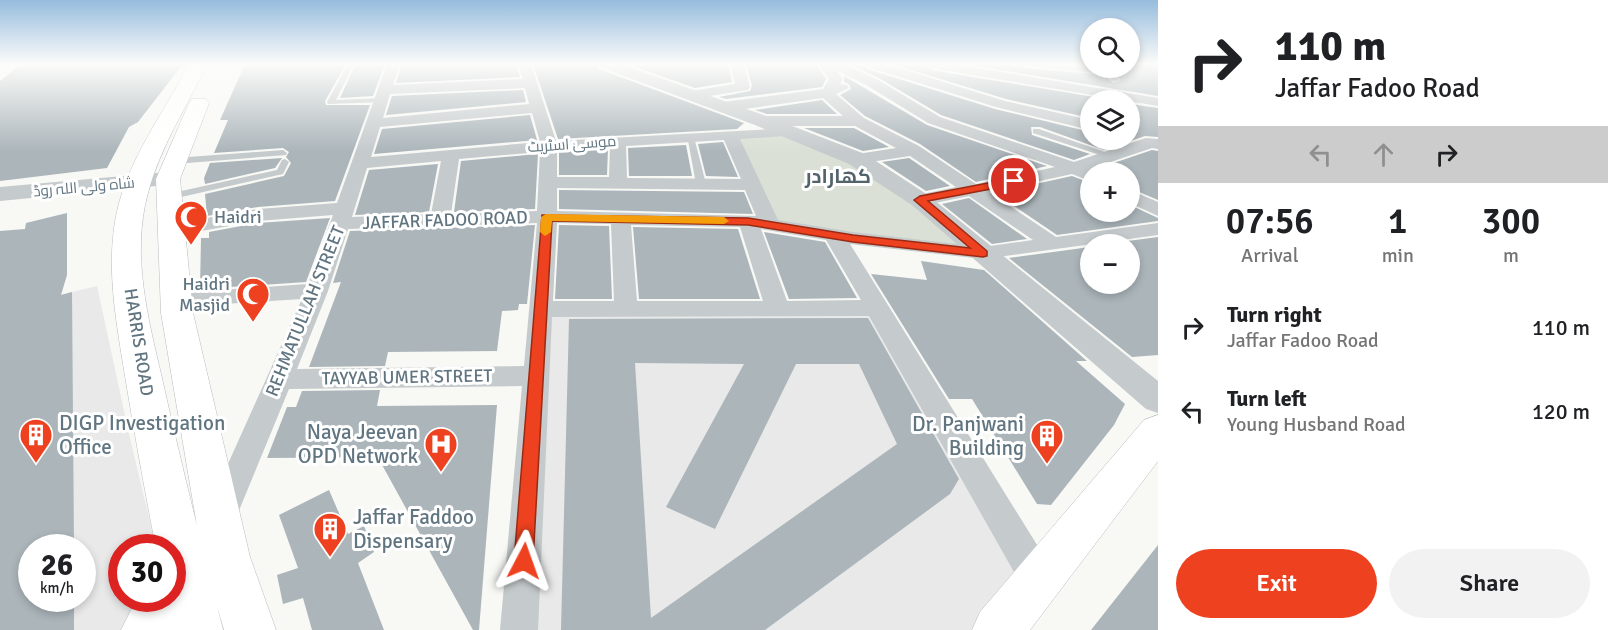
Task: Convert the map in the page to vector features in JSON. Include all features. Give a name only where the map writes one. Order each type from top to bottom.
[{"type":"main road","name":"HARRIS ROAD","points":[[182,93],[162,132],[175,300],[226,557],[250,630]]},
{"type":"main road","name":"HARRIS ROAD","points":[[167,534],[153,430],[133,315],[128,250],[130,212],[165,190],[191,118],[203,93]]},
{"type":"main road","points":[[998,630],[1158,431]]},
{"type":"main road","name":"HARRIS ROAD","points":[[186,608],[197,630]]},
{"type":"main road","points":[[147,630],[158,612]]},
{"type":"street","points":[[384,95],[402,93]]},
{"type":"street","points":[[519,630],[548,182],[549,146],[535,93]]},
{"type":"street","points":[[686,93],[857,159],[920,200],[1158,400]]},
{"type":"street","points":[[690,95],[701,93]]},
{"type":"street","points":[[723,107],[816,96],[821,93]]},
{"type":"street","points":[[827,93],[858,121],[913,150],[1053,243]]},
{"type":"street","points":[[890,93],[934,120],[1080,172]]},
{"type":"street","points":[[972,93],[1080,122]]},
{"type":"street","points":[[1015,106],[1027,96],[1020,93]]},
{"type":"street","points":[[1117,93],[1158,102]]},
{"type":"street","name":"REHMATULLAH STREET","points":[[219,521],[317,291],[384,95]]},
{"type":"street","points":[[375,123],[539,108]]},
{"type":"street","points":[[878,131],[934,120]]},
{"type":"street","points":[[762,121],[858,121]]},
{"type":"street","name":"موسیٰ اسٹریٹ","points":[[360,163],[549,146],[785,131]]},
{"type":"street","points":[[730,134],[770,225]]},
{"type":"street","points":[[1140,139],[1155,143]]},
{"type":"street","points":[[618,141],[618,183]]},
{"type":"street","points":[[1105,162],[1155,143]]},
{"type":"street","points":[[857,159],[913,150]]},
{"type":"street","points":[[440,221],[451,154]]},
{"type":"street","points":[[920,200],[972,189],[1080,174]]},
{"type":"street","points":[[548,182],[752,185]]},
{"type":"street","name":"شاہ ولی اللہ روڈ","points":[[0,194],[165,190]]},
{"type":"street","name":"JAFFAR FADOO ROAD","points":[[165,190],[258,215],[343,216],[440,221],[546,217],[748,221],[834,235],[983,253],[1158,229]]},
{"type":"street","points":[[1140,201],[1158,210]]},
{"type":"street","points":[[621,219],[626,309]]},
{"type":"street","points":[[748,221],[778,310]]},
{"type":"street","points":[[834,235],[1039,581]]},
{"type":"street","points":[[175,300],[317,291]]},
{"type":"street","points":[[540,309],[878,309]]},
{"type":"street","name":"TAYYAB UMER STREET","points":[[279,379],[536,376]]},
{"type":"lane","points":[[336,93],[331,102],[384,95]]},
{"type":"lane","points":[[1036,131],[1115,157]]},
{"type":"lane","points":[[690,137],[701,184]]},
{"type":"lane","points":[[284,158],[279,172],[165,190],[284,158]]},
{"type":"shaded area","points":[[785,131],[857,159],[983,253],[762,223],[731,137]]},
{"type":"shaded area","points":[[97,286],[153,534],[108,534],[108,612],[150,612],[142,630],[0,630],[0,309]]},
{"type":"shaded area","points":[[540,309],[879,311],[1039,581],[998,630],[519,630]]},
{"type":"building","points":[[0,93],[160,93],[138,122],[129,127],[107,168],[0,181]]},
{"type":"building","points":[[232,93],[329,93],[325,101],[326,105],[370,105],[335,201],[258,207],[207,216],[205,194],[284,176],[291,163],[286,157],[289,152],[283,148],[214,153],[228,120],[220,120]]},
{"type":"building","points":[[342,93],[374,93],[373,96],[340,98]]},
{"type":"building","points":[[524,93],[526,102],[386,115],[392,96]]},
{"type":"building","points":[[543,93],[665,93],[744,123],[737,129],[558,139]]},
{"type":"building","points":[[738,93],[771,93],[726,99],[719,97]]},
{"type":"building","points":[[873,93],[927,125],[1047,166],[976,182],[920,144],[865,116],[840,95]]},
{"type":"building","points":[[905,93],[945,93],[995,109],[1080,130],[1080,141],[1040,127],[1031,127],[1032,135],[1090,154],[1074,160],[941,115]]},
{"type":"building","points":[[988,93],[1080,95],[1080,116],[1006,99]]},
{"type":"building","points":[[822,100],[837,114],[767,114],[755,110]]},
{"type":"building","points":[[1140,105],[1158,108],[1158,137],[1140,138]]},
{"type":"building","points":[[530,115],[537,140],[374,154],[382,129]]},
{"type":"building","points":[[804,128],[854,128],[889,147],[863,151]]},
{"type":"building","points":[[723,142],[738,177],[706,176],[698,144]]},
{"type":"building","points":[[686,145],[692,176],[629,176],[628,148]]},
{"type":"building","points":[[608,149],[607,175],[559,175],[559,152]]},
{"type":"building","points":[[1152,150],[1158,151],[1158,200],[1140,192],[1140,162],[1117,162]]},
{"type":"building","points":[[538,154],[535,209],[454,212],[461,161]]},
{"type":"building","points":[[282,158],[275,168],[205,184],[204,178],[210,163]]},
{"type":"building","points":[[909,158],[950,186],[926,191],[882,162]]},
{"type":"building","points":[[438,164],[429,212],[355,215],[369,170]]},
{"type":"building","points":[[1072,176],[1080,179],[1080,222],[1140,222],[1140,210],[1158,218],[1158,221],[1057,235],[995,193]]},
{"type":"building","points":[[559,190],[744,192],[753,214],[559,209]]},
{"type":"building","points":[[969,198],[1027,239],[992,244],[942,204]]},
{"type":"building","name":"DIGP Investigation Office","points":[[67,213],[67,275],[61,295],[72,292],[74,534],[18,534],[18,612],[74,612],[74,630],[0,630],[0,231],[25,229],[26,223]]},
{"type":"building","points":[[330,218],[306,282],[200,289],[201,238],[209,238],[209,232],[258,223]]},
{"type":"building","points":[[535,225],[527,304],[519,304],[518,310],[502,311],[497,351],[388,352],[385,366],[309,367],[341,282],[333,283],[350,231]]},
{"type":"building","points":[[559,225],[609,226],[612,299],[555,299]]},
{"type":"building","points":[[633,227],[738,229],[760,299],[639,299]]},
{"type":"building","points":[[764,232],[825,242],[857,298],[789,299]]},
{"type":"building","points":[[1158,237],[1158,355],[1132,357],[1009,258],[1080,248],[1080,294],[1140,294],[1140,239]]},
{"type":"building","points":[[921,261],[984,270],[1087,361],[1076,361],[1125,404],[1114,425],[1051,505],[1037,504],[972,399],[949,399],[871,274],[927,280]]},
{"type":"building","points":[[868,318],[959,479],[950,494],[765,630],[561,630],[569,319]],"holes":[[[635,363],[744,364],[666,507],[715,529],[796,364],[859,364],[897,444],[651,618]]]},
{"type":"building","points":[[380,390],[377,406],[497,405],[479,630],[473,630],[381,463],[395,457],[267,458],[287,407],[296,407],[302,391]]},
{"type":"building","name":"Jaffar Faddoo Dispensary","points":[[329,490],[348,534],[364,526],[374,552],[358,563],[384,630],[312,630],[303,598],[283,604],[277,575],[298,568],[279,515]]},
{"type":"building","points":[[1158,545],[1158,630],[1091,630]]},
{"type":"slow traffic","points":[[545,232],[546,217],[724,221]]},
{"type":"place","name":"Haidri","points":[[191,246]]},
{"type":"place","name":"Haidri Masjid","points":[[253,323]]},
{"type":"place","name":"DIGP Investigation Office","points":[[36,464]]},
{"type":"place","name":"Dr. Panjwani Building","points":[[1047,465]]},
{"type":"place","name":"Naya Jeevan OPD Network","points":[[441,473]]},
{"type":"place","name":"Jaffar Faddoo Dispensary","points":[[330,558]]},
{"type":"district","name":"کھارادر","points":[[838,176]]},
{"type":"route","points":[[524,561],[546,217],[748,221],[853,238],[983,253],[920,200],[1014,181]]}]
